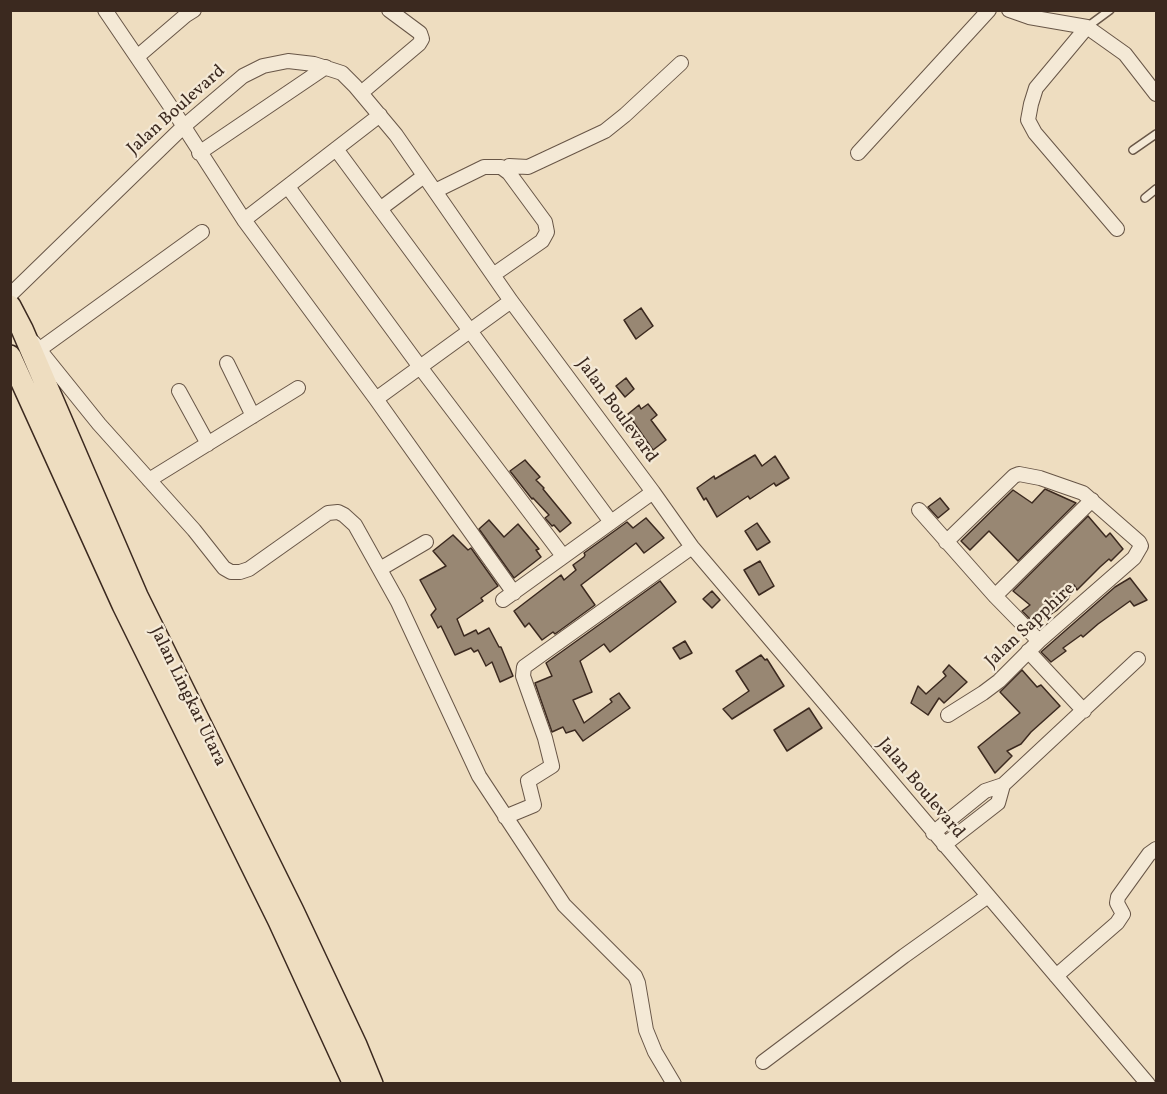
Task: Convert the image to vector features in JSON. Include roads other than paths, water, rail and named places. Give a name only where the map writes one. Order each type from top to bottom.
[{"type":"main road","name":"Jalan Lingkar Utara","points":[[10,306],[22,329],[66,456],[123,605],[279,921],[354,1083]]},
{"type":"main road","name":"Jalan Lingkar Utara","points":[[10,356],[66,456],[137,596],[293,911],[372,1083]]},
{"type":"street","points":[[105,10],[244,220],[376,399],[508,597],[653,492]]},
{"type":"street","points":[[361,93],[422,39],[420,33],[389,10]]},
{"type":"street","points":[[858,153],[990,10]]},
{"type":"street","points":[[1009,10],[1087,27],[1125,54],[1156,94]]},
{"type":"street","points":[[137,57],[188,12]]},
{"type":"street","points":[[1087,27],[1036,88],[1028,120],[1035,133],[1117,229]]},
{"type":"street","name":"Jalan Boulevard","points":[[10,295],[183,127],[243,76],[263,66],[288,61],[314,63],[342,73],[380,115],[511,301],[692,547],[1148,1083]]},
{"type":"street","points":[[505,169],[509,166],[528,167],[605,131],[620,120],[681,63]]},
{"type":"street","points":[[199,153],[326,67]]},
{"type":"street","points":[[244,220],[380,115]]},
{"type":"street","points":[[336,149],[611,522]]},
{"type":"street","points":[[435,191],[484,167],[496,166],[505,169],[545,222],[547,232],[542,241],[493,275]]},
{"type":"street","points":[[380,209],[424,176]]},
{"type":"street","points":[[288,187],[563,556]]},
{"type":"street","points":[[40,349],[202,232]]},
{"type":"street","points":[[376,399],[511,301]]},
{"type":"street","points":[[22,329],[99,424],[194,530],[224,568],[231,572],[249,569],[328,513],[338,512],[355,525],[398,602],[479,776],[564,905],[635,976],[646,1030],[655,1052],[674,1083]]},
{"type":"street","points":[[226,363],[252,416]]},
{"type":"street","points":[[149,480],[297,388]]},
{"type":"street","points":[[179,391],[208,444]]},
{"type":"street","points":[[946,542],[1014,476],[1019,474],[1040,478],[1076,490],[1092,500],[995,596]]},
{"type":"street","name":"Jalan Sapphire","points":[[948,715],[999,681],[1028,651],[1134,558],[1139,551],[1141,546],[1139,542],[1092,500]]},
{"type":"street","points":[[919,510],[995,596],[1039,641]]},
{"type":"street","points":[[380,569],[426,542]]},
{"type":"street","points":[[505,817],[535,805],[528,782],[552,766],[522,669],[692,547]]},
{"type":"street","points":[[1028,651],[1084,711]]},
{"type":"street","points":[[933,833],[985,791],[1003,784],[1138,659]]},
{"type":"street","points":[[944,845],[998,803],[1003,784]]},
{"type":"street","points":[[1056,976],[1117,923],[1123,914],[1117,903],[1118,897],[1149,854],[1156,849]]},
{"type":"street","points":[[763,1062],[988,896]]},
{"type":"lane","points":[[1087,27],[1110,10]]},
{"type":"lane","points":[[1132,150],[1156,134]]},
{"type":"lane","points":[[1145,198],[1156,189]]}]
